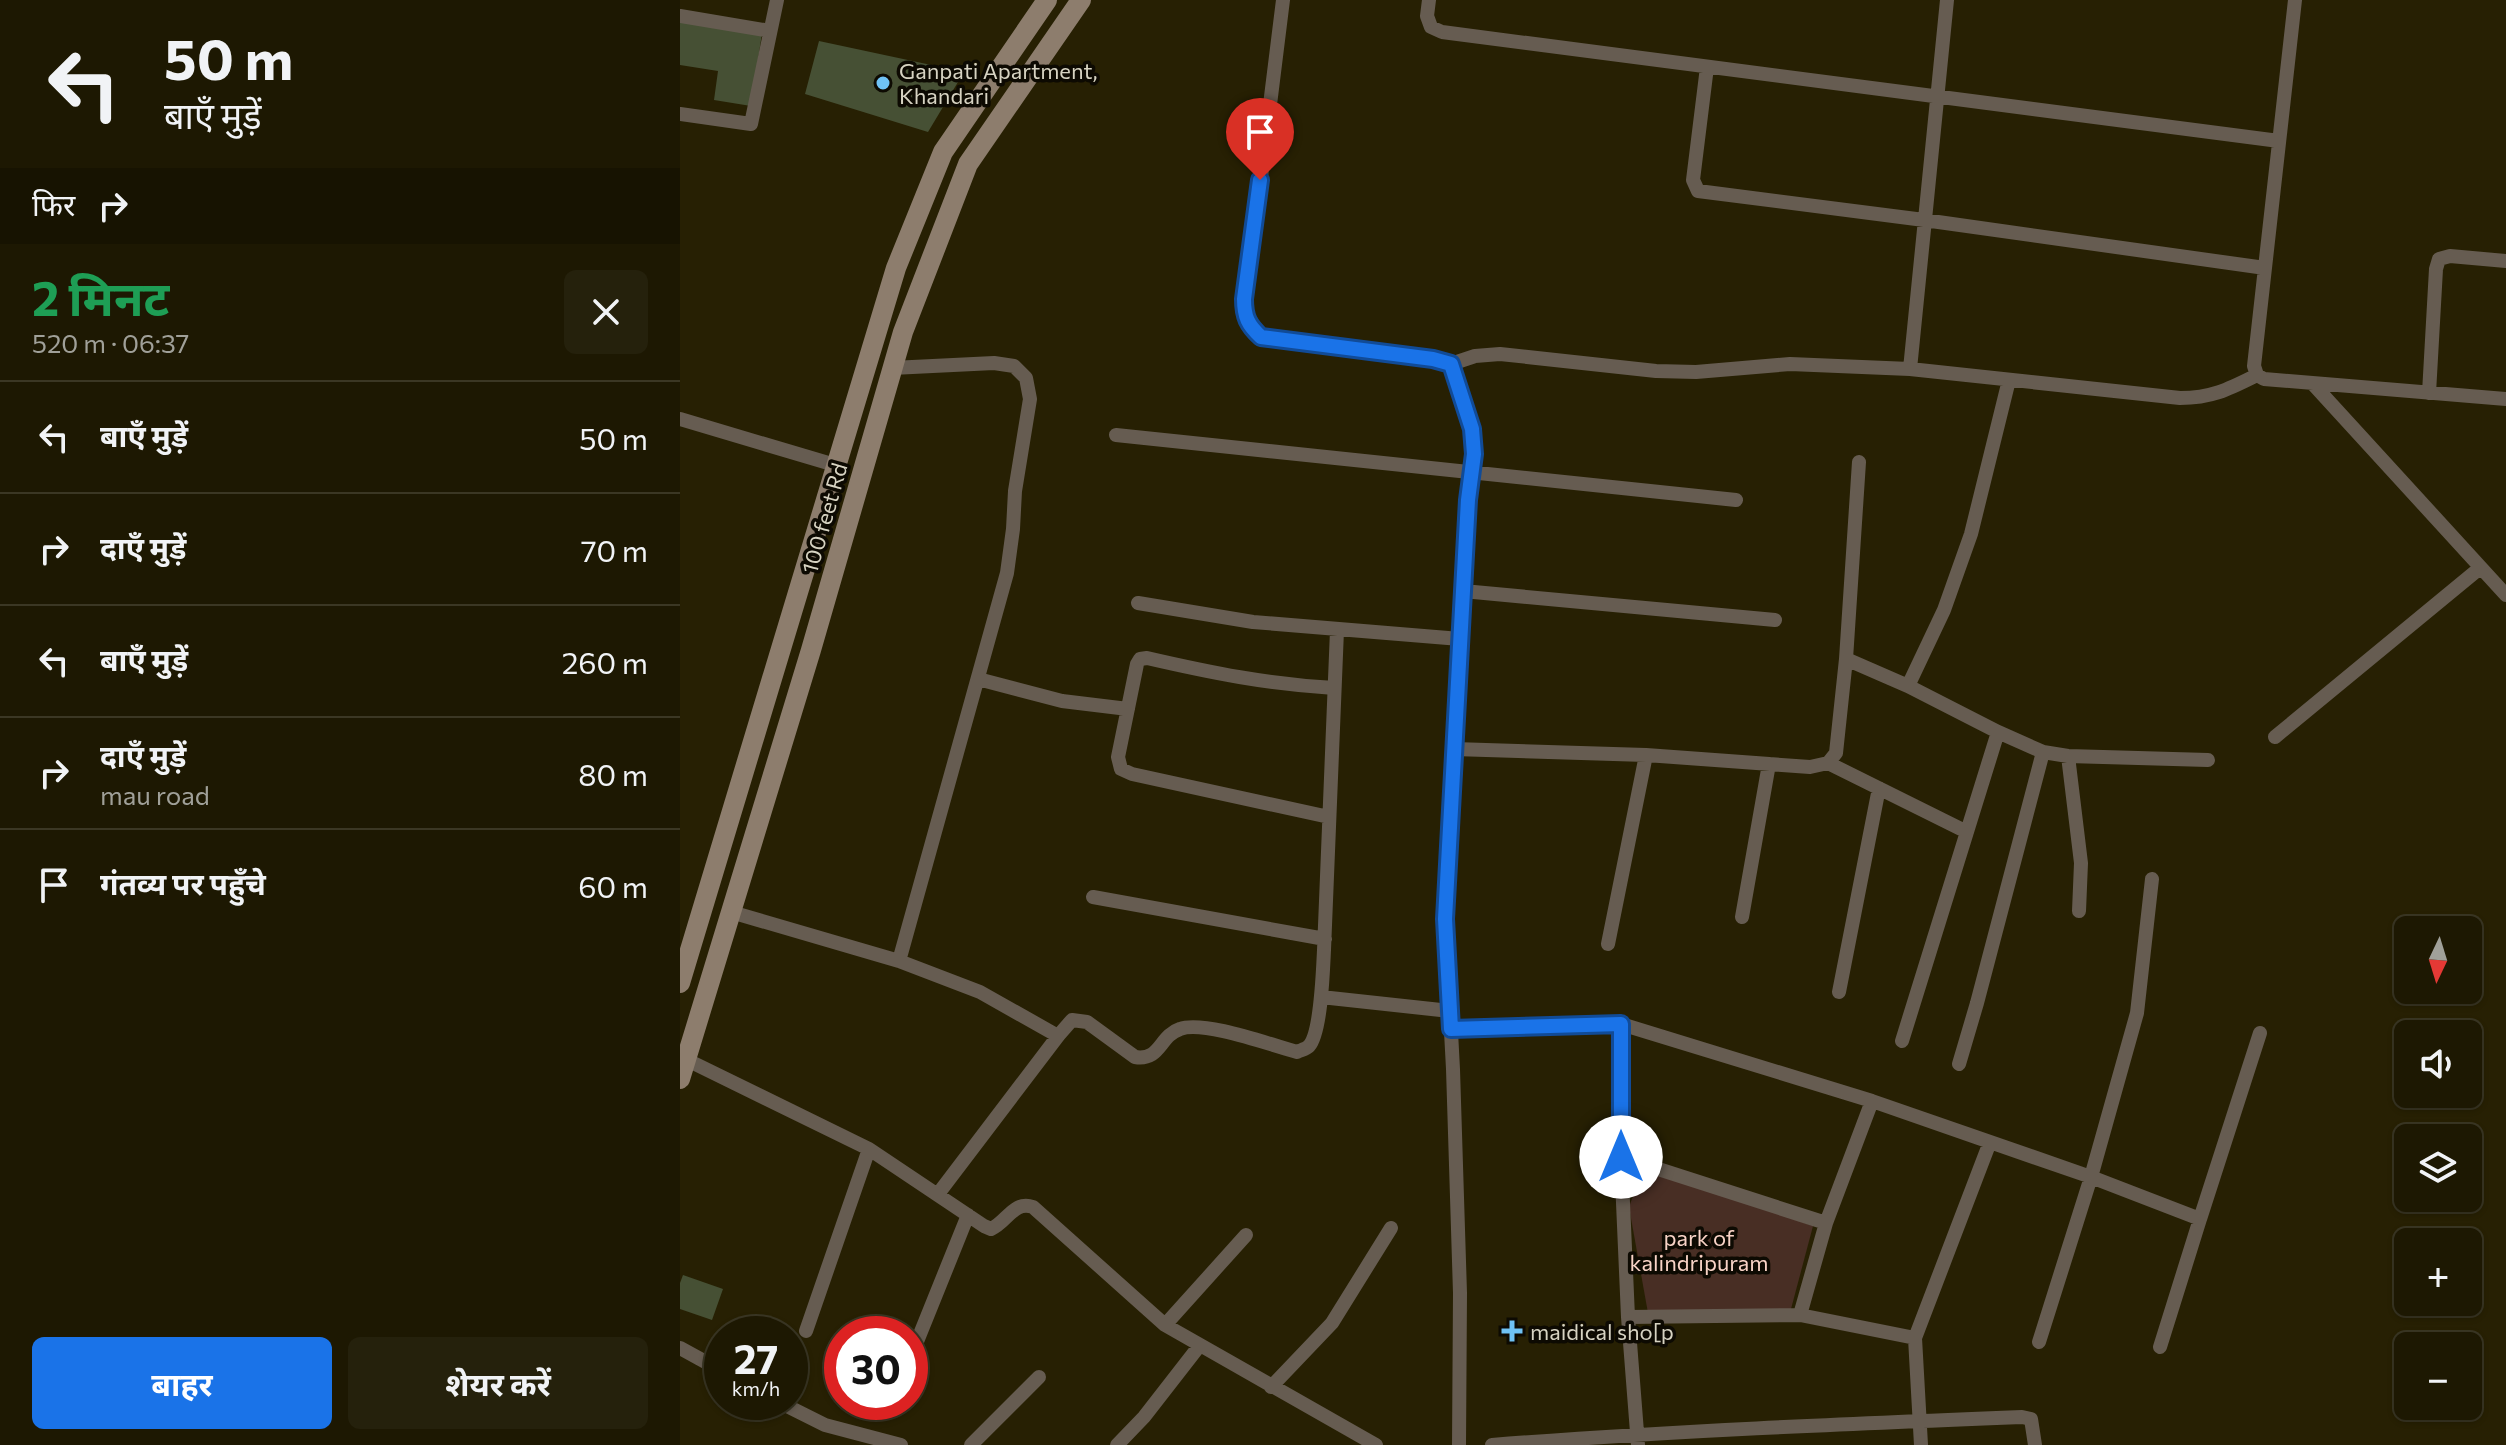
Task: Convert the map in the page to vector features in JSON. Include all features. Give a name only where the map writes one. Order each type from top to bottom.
[{"type":"main road","points":[[680,983],[896,268],[937,165],[960,126],[1047,0]]},
{"type":"main road","name":"100 feet Rd","points":[[682,1066],[815,636],[903,332],[968,164],[1081,0]]},
{"type":"street","points":[[680,114],[751,124],[777,0]]},
{"type":"street","points":[[1283,0],[1244,299],[1244,314],[1250,327],[1261,337],[1433,359],[1451,364],[1475,356],[1500,354],[1656,371],[1696,372],[1790,364],[1910,369],[2192,398],[2204,398],[2226,391],[2257,375]]},
{"type":"street","points":[[1429,0],[1427,16],[1431,27],[1442,32],[2279,141]]},
{"type":"street","points":[[1910,369],[1947,0]]},
{"type":"street","points":[[2295,0],[2254,366],[2257,375],[2264,379],[2313,384],[2506,399]]},
{"type":"street","points":[[680,16],[770,31]]},
{"type":"street","points":[[1707,67],[1693,180],[1698,191],[2265,268]]},
{"type":"street","points":[[2429,393],[2439,259],[2450,256],[2506,261]]},
{"type":"street","points":[[892,368],[994,363],[1014,366],[1026,378],[1030,399],[1015,491],[1007,573],[899,961]]},
{"type":"street","points":[[1451,364],[1472,429],[1474,454],[1460,639],[1445,919],[1460,1293],[1459,1445]]},
{"type":"street","points":[[1908,686],[1944,610],[1971,534],[2009,380]]},
{"type":"street","points":[[2313,384],[2506,595]]},
{"type":"street","points":[[680,419],[835,465]]},
{"type":"street","points":[[1116,435],[1736,500]]},
{"type":"street","points":[[1828,763],[1836,753],[1846,659],[1859,462]]},
{"type":"street","points":[[2275,737],[2480,568]]},
{"type":"street","points":[[1463,591],[1775,620]]},
{"type":"street","points":[[1138,603],[1253,622],[1460,639]]},
{"type":"street","points":[[938,1194],[1072,1020],[1087,1022],[1135,1057],[1143,1058],[1153,1055],[1170,1034],[1194,1026],[1297,1052],[1309,1046],[1315,1032],[1321,997],[1325,939],[1337,630]]},
{"type":"street","points":[[1329,817],[1121,769],[1118,757],[1140,659],[1281,685],[1334,688]]},
{"type":"street","points":[[1846,659],[2043,752],[2068,756],[2208,760]]},
{"type":"street","points":[[978,679],[1062,701],[1128,709]]},
{"type":"street","points":[[1902,1041],[1998,732]]},
{"type":"street","points":[[1454,749],[1646,755],[1810,767],[1828,763],[1967,832]]},
{"type":"street","points":[[1959,1064],[2043,752]]},
{"type":"street","points":[[1608,944],[1646,755]]},
{"type":"street","points":[[2068,756],[2081,863],[2079,911]]},
{"type":"street","points":[[1742,917],[1769,764]]},
{"type":"street","points":[[1839,992],[1879,788]]},
{"type":"street","points":[[2039,1342],[2091,1177],[2137,1013],[2152,879]]},
{"type":"street","points":[[1093,897],[1325,939]]},
{"type":"street","points":[[731,912],[899,961],[980,992],[1058,1036]]},
{"type":"street","points":[[1321,997],[1450,1011]]},
{"type":"street","points":[[1451,1029],[1621,1024],[1872,1101],[2091,1177],[2200,1219]]},
{"type":"street","points":[[1621,1024],[1621,1157],[1628,1317],[1638,1439]]},
{"type":"street","points":[[2160,1347],[2260,1033]]},
{"type":"street","points":[[682,1066],[869,1149],[991,1229],[1017,1207],[1025,1204],[1033,1207],[1165,1325],[1376,1445]]},
{"type":"street","points":[[1800,1315],[1826,1223],[1872,1101]]},
{"type":"street","points":[[1921,1445],[1915,1338],[1990,1142]]},
{"type":"street","points":[[808,1325],[869,1149]]},
{"type":"street","points":[[1621,1157],[1826,1223]]},
{"type":"street","points":[[927,1316],[968,1215]]},
{"type":"street","points":[[1271,1387],[1332,1323],[1391,1228]]},
{"type":"street","points":[[1165,1325],[1246,1235]]},
{"type":"street","points":[[1628,1317],[1800,1315],[1915,1338]]},
{"type":"street","points":[[1117,1445],[1144,1417],[1200,1345]]},
{"type":"street","points":[[680,1348],[704,1361]]},
{"type":"street","points":[[971,1445],[1039,1377]]},
{"type":"street","points":[[808,1416],[825,1425],[901,1445]]},
{"type":"street","points":[[1492,1445],[2022,1417],[2031,1419],[2035,1445]]},
{"type":"street","points":[[1711,1432],[1727,1445]]},
{"type":"green space","name":"park of kalindripuram","points":[[1644,1166],[1813,1226],[1791,1309],[1648,1313],[1629,1207]]},
{"type":"building","points":[[680,20],[762,33],[751,106],[714,100],[718,71],[680,65]]},
{"type":"building","name":"Ganpati Apartment, Khandari","points":[[819,41],[964,72],[928,132],[805,94]]},
{"type":"building","points":[[683,1275],[723,1289],[713,1316],[704,1317],[680,1309]]},
{"type":"place","name":"Ganpati Apartment, Khandari","points":[[883,83]]},
{"type":"place","name":"maidical sho[p","points":[[1512,1331]]},
{"type":"route","points":[[1260,180],[1244,299],[1244,314],[1250,327],[1261,337],[1433,359],[1451,364],[1472,429],[1474,454],[1468,500],[1445,919],[1451,1029],[1621,1024],[1621,1157]]}]
